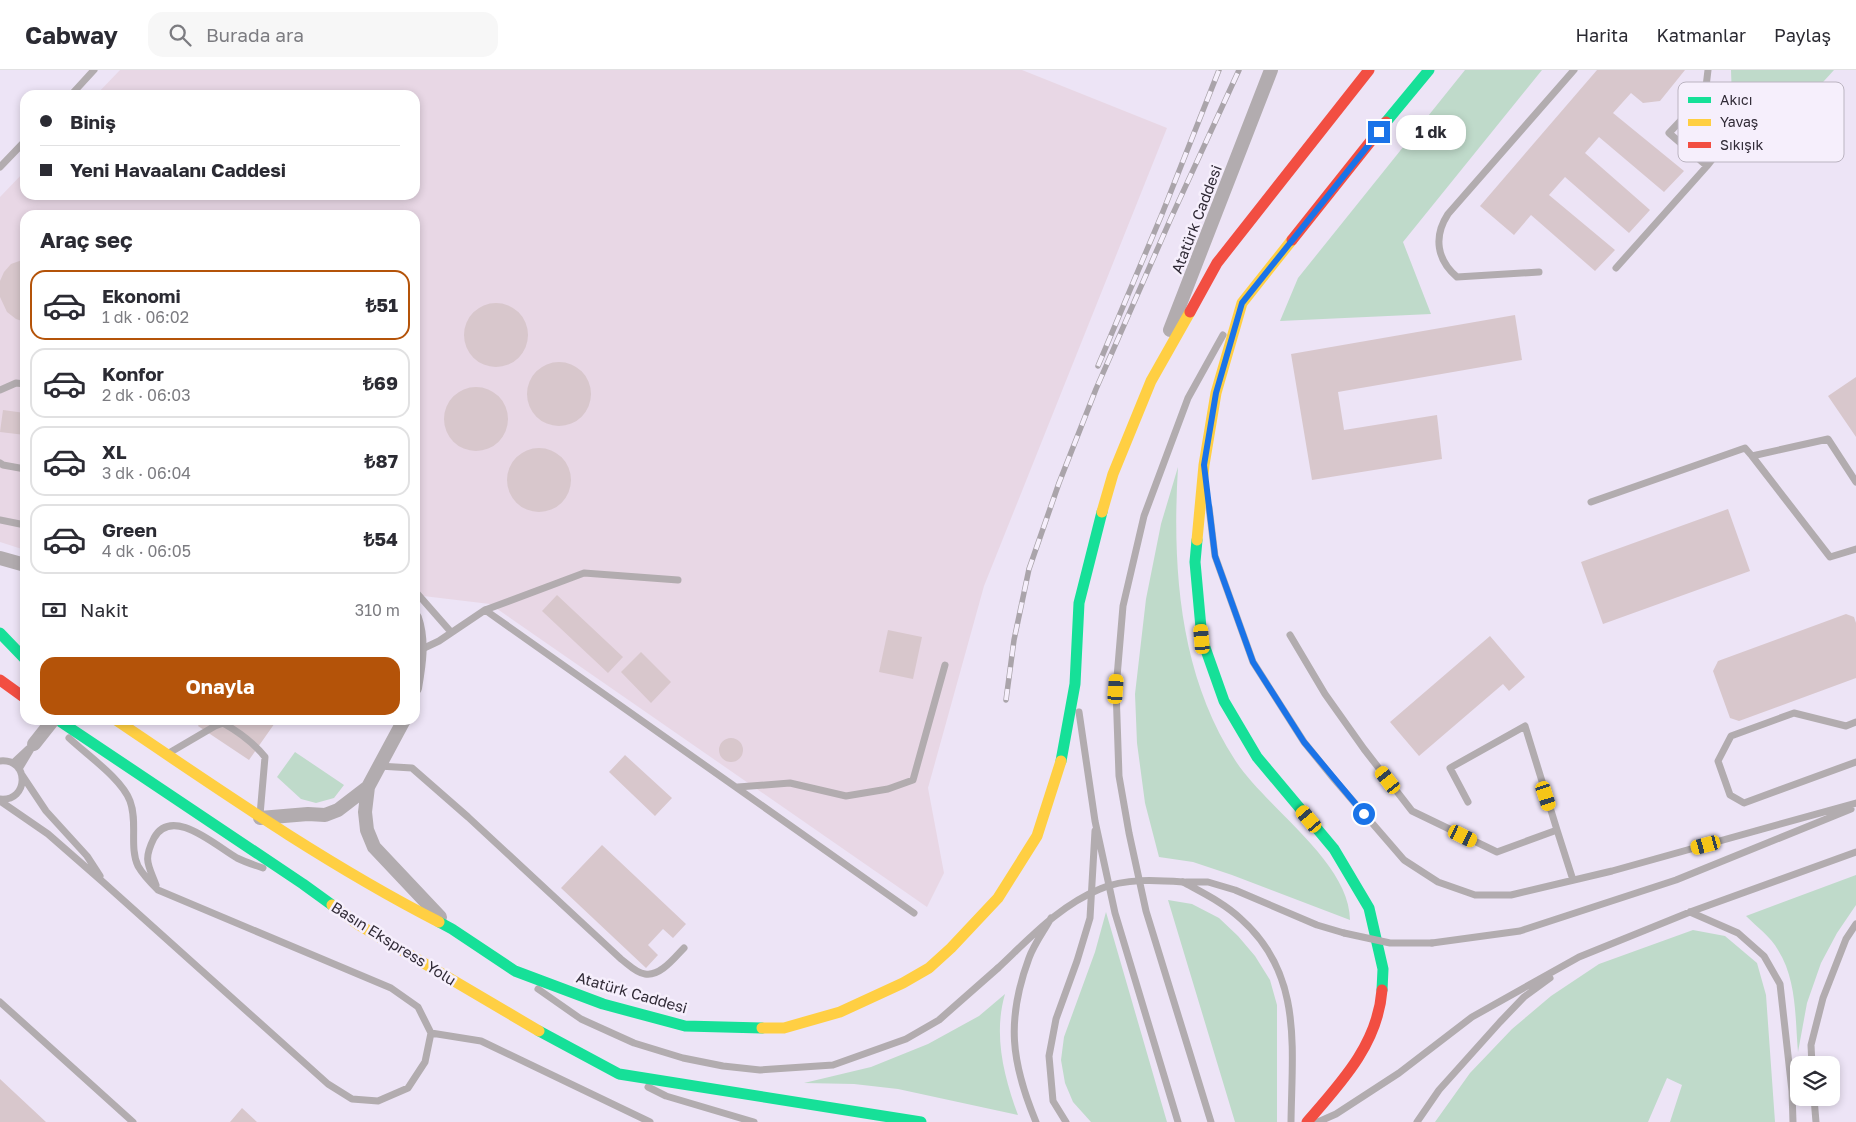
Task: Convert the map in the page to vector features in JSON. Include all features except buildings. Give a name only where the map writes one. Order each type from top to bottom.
[{"type":"main road","name":"Atatürk Caddesi","points":[[452,929],[515,971],[603,1004],[685,1026],[784,1028],[840,1012],[903,983],[929,968],[951,948],[998,898],[1037,836],[1060,769],[1075,684],[1079,603],[1093,542],[1113,474],[1151,380],[1217,263],[1369,70]]},
{"type":"main road","points":[[1307,1122],[1342,1082],[1362,1054],[1374,1026],[1381,998],[1383,969],[1369,908],[1334,849],[1257,757],[1224,702],[1202,639],[1195,562],[1204,465],[1216,393],[1242,303],[1334,185],[1429,70]]},
{"type":"main road","points":[[0,634],[20,654]]},
{"type":"main road","points":[[0,642],[20,655]]},
{"type":"main road","points":[[0,680],[20,694]]},
{"type":"main road","name":"Basın Ekspress Yolu","points":[[65,725],[303,884],[359,925],[556,1041],[619,1074]]},
{"type":"main road","points":[[123,725],[260,818],[398,901],[452,929]]},
{"type":"main road","points":[[619,1074],[920,1122]]},
{"type":"street","name":"Atatürk Caddesi","points":[[1151,380],[1271,70]]},
{"type":"street","points":[[0,558],[20,564]]},
{"type":"street","points":[[34,744],[47,725]]},
{"type":"street","points":[[401,725],[368,787],[365,812],[367,830],[374,848],[452,929]]},
{"type":"street","points":[[260,818],[308,814],[325,815],[338,810],[368,787]]},
{"type":"lane","points":[[76,90],[94,70]]},
{"type":"lane","points":[[1539,272],[1457,277],[1441,257],[1438,239],[1448,214],[1574,70]]},
{"type":"lane","points":[[1678,124],[1669,133],[1678,141]]},
{"type":"lane","points":[[0,167],[20,146]]},
{"type":"lane","points":[[1702,162],[1707,166]]},
{"type":"lane","points":[[1616,268],[1710,162]]},
{"type":"lane","points":[[1211,1122],[1146,911],[1129,834],[1119,776],[1116,689],[1123,606],[1144,516],[1188,398],[1242,303]]},
{"type":"lane","points":[[0,390],[16,382],[20,383]]},
{"type":"lane","points":[[1752,456],[1828,439],[1856,482]]},
{"type":"lane","points":[[1591,502],[1745,448],[1830,556],[1856,549]]},
{"type":"lane","points":[[0,463],[20,468]]},
{"type":"lane","points":[[1204,465],[1215,556],[1253,662],[1304,742],[1404,860],[1438,882],[1475,896],[1511,895],[1856,805]]},
{"type":"lane","points":[[0,520],[20,523]]},
{"type":"lane","points":[[420,648],[451,632],[485,610],[584,573],[678,580]]},
{"type":"lane","points":[[420,597],[451,632]]},
{"type":"lane","points":[[485,610],[914,913]]},
{"type":"lane","points":[[1290,635],[1325,694],[1364,749],[1412,811],[1497,852],[1557,830]]},
{"type":"lane","points":[[738,787],[790,783],[846,796],[888,789],[913,780],[945,665]]},
{"type":"lane","points":[[1075,684],[1095,821],[1115,913],[1178,1122]]},
{"type":"lane","points":[[1856,722],[1846,726],[1794,713],[1731,736],[1718,761],[1730,795],[1744,803],[1856,762]]},
{"type":"lane","points":[[0,800],[48,834],[328,1084],[352,1099],[378,1101],[408,1088],[425,1062],[431,1033],[418,1007],[391,988],[158,890],[138,865],[134,841],[134,820],[130,802],[121,784],[56,725]]},
{"type":"lane","points":[[166,754],[218,725]]},
{"type":"lane","points":[[227,725],[255,745],[265,756],[260,818]]},
{"type":"lane","points":[[1468,802],[1450,768],[1525,726],[1574,880]]},
{"type":"lane","points":[[0,761],[10,762],[34,744]]},
{"type":"lane","points":[[0,800],[10,798],[16,794],[23,782],[21,772],[34,744]]},
{"type":"lane","points":[[0,756],[21,772],[46,811],[87,856],[104,883]]},
{"type":"lane","points":[[378,766],[412,768],[635,970],[645,975],[656,973],[668,965],[684,948]]},
{"type":"lane","points":[[515,971],[581,1019],[634,1043],[683,1058],[723,1066],[760,1070],[833,1065],[906,1039],[940,1020],[1051,918],[1101,888],[1148,880],[1208,882],[1235,890],[1317,925],[1344,934],[1390,943],[1432,943],[1520,932],[1676,880],[1856,805]]},
{"type":"lane","points":[[1066,1122],[1053,1101],[1049,1056],[1056,1019],[1090,918],[1095,821]]},
{"type":"lane","points":[[158,890],[146,860],[158,832],[171,826],[184,827],[202,835],[238,858],[303,884]]},
{"type":"lane","points":[[1318,1122],[1336,1114],[1399,1073],[1472,1017],[1578,957],[1690,912],[1856,852]]},
{"type":"lane","points":[[1183,882],[1218,901],[1241,918],[1258,935],[1274,958],[1284,986],[1291,1016],[1291,1122]]},
{"type":"lane","points":[[1690,912],[1738,933],[1764,956],[1780,984],[1792,1091],[1793,1122]]},
{"type":"lane","points":[[1036,1122],[1019,1074],[1014,1045],[1014,1013],[1030,957],[1051,918]]},
{"type":"lane","points":[[1812,1056],[1811,1045],[1823,998],[1846,939],[1856,924]]},
{"type":"lane","points":[[1417,1122],[1439,1090],[1524,997],[1578,957]]},
{"type":"lane","points":[[0,1002],[133,1122]]},
{"type":"lane","points":[[431,1033],[481,1041],[650,1122]]},
{"type":"lane","name":"Basın Ekspress Yolu","points":[[619,1074],[666,1096],[754,1122]]},
{"type":"lane","points":[[1815,1106],[1816,1122]]},
{"type":"shaded area","points":[[120,70],[1022,70],[1167,128],[984,586],[928,788],[944,873],[927,907],[490,604],[420,596],[420,210],[20,210],[20,548],[0,542],[0,197],[20,176],[20,200],[420,200],[420,90],[101,90]]},
{"type":"green space","points":[[1465,70],[1542,70],[1403,242],[1431,314],[1280,321],[1298,278]]},
{"type":"green space","points":[[1731,70],[1834,70],[1823,82],[1731,82]]},
{"type":"green space","points":[[1178,467],[1176,542],[1179,581],[1183,618],[1191,656],[1202,692],[1216,727],[1235,760],[1266,797],[1322,856],[1336,877],[1346,898],[1350,920],[1193,862],[1159,857],[1145,803],[1137,743],[1135,694],[1146,599],[1161,524]]},
{"type":"green space","points":[[295,752],[344,785],[334,798],[316,803],[301,799],[277,777]]},
{"type":"green space","points":[[1856,875],[1856,905],[1837,933],[1821,963],[1807,1003],[1798,1052],[1794,999],[1789,974],[1772,941],[1746,916]]},
{"type":"green space","points":[[1168,900],[1192,904],[1219,918],[1255,956],[1270,980],[1277,1005],[1277,1122],[1235,1122]]},
{"type":"green space","points":[[1106,912],[1167,1122],[1091,1122],[1073,1102],[1065,1083],[1061,1060],[1064,1037],[1095,952]]},
{"type":"green space","points":[[1693,930],[1725,936],[1757,963],[1766,995],[1775,1122],[1670,1122],[1682,1085],[1667,1078],[1648,1122],[1435,1122],[1470,1073],[1512,1029],[1551,996],[1599,964]]},
{"type":"green space","points":[[1005,994],[1000,1025],[1000,1040],[1008,1086],[1018,1115],[898,1089],[854,1084],[804,1083],[871,1067],[928,1044],[979,1016]]},
{"type":"railway","points":[[1098,366],[1162,214],[1219,70]]},
{"type":"railway","points":[[1006,700],[1014,640],[1029,569],[1059,483],[1096,389],[1171,218],[1239,70]]},
{"type":"traffic: fast","points":[[1386,122],[1429,70]]},
{"type":"traffic: fast","points":[[1061,761],[1075,684],[1079,603],[1102,512]]},
{"type":"traffic: fast","points":[[1197,540],[1195,562],[1202,639],[1224,701],[1257,757],[1334,849],[1369,908],[1383,969],[1382,990]]},
{"type":"traffic: fast","points":[[0,633],[20,654]]},
{"type":"traffic: fast","points":[[65,725],[332,905]]},
{"type":"traffic: fast","points":[[439,922],[515,971],[603,1004],[685,1026],[762,1028]]},
{"type":"traffic: fast","points":[[539,1031],[619,1074],[921,1122]]},
{"type":"traffic: slow","points":[[1197,540],[1204,465],[1216,393],[1242,303],[1292,240]]},
{"type":"traffic: slow","points":[[1102,512],[1113,474],[1151,381],[1190,312]]},
{"type":"traffic: slow","points":[[123,725],[315,851],[397,900],[439,922]]},
{"type":"traffic: slow","points":[[762,1028],[784,1028],[840,1012],[903,983],[929,968],[951,948],[998,898],[1037,836],[1061,761]]},
{"type":"traffic: slow","points":[[332,905],[359,925],[539,1031]]},
{"type":"traffic: jam","points":[[1190,312],[1217,263],[1369,70]]},
{"type":"traffic: jam","points":[[1292,240],[1386,122]]},
{"type":"traffic: jam","points":[[0,680],[20,694]]},
{"type":"traffic: jam","points":[[1307,1122],[1356,1062],[1373,1028],[1379,1010],[1382,990]]},
{"type":"route","points":[[1364,814],[1304,742],[1253,662],[1215,556],[1204,465],[1216,393],[1242,303],[1379,132]]}]
